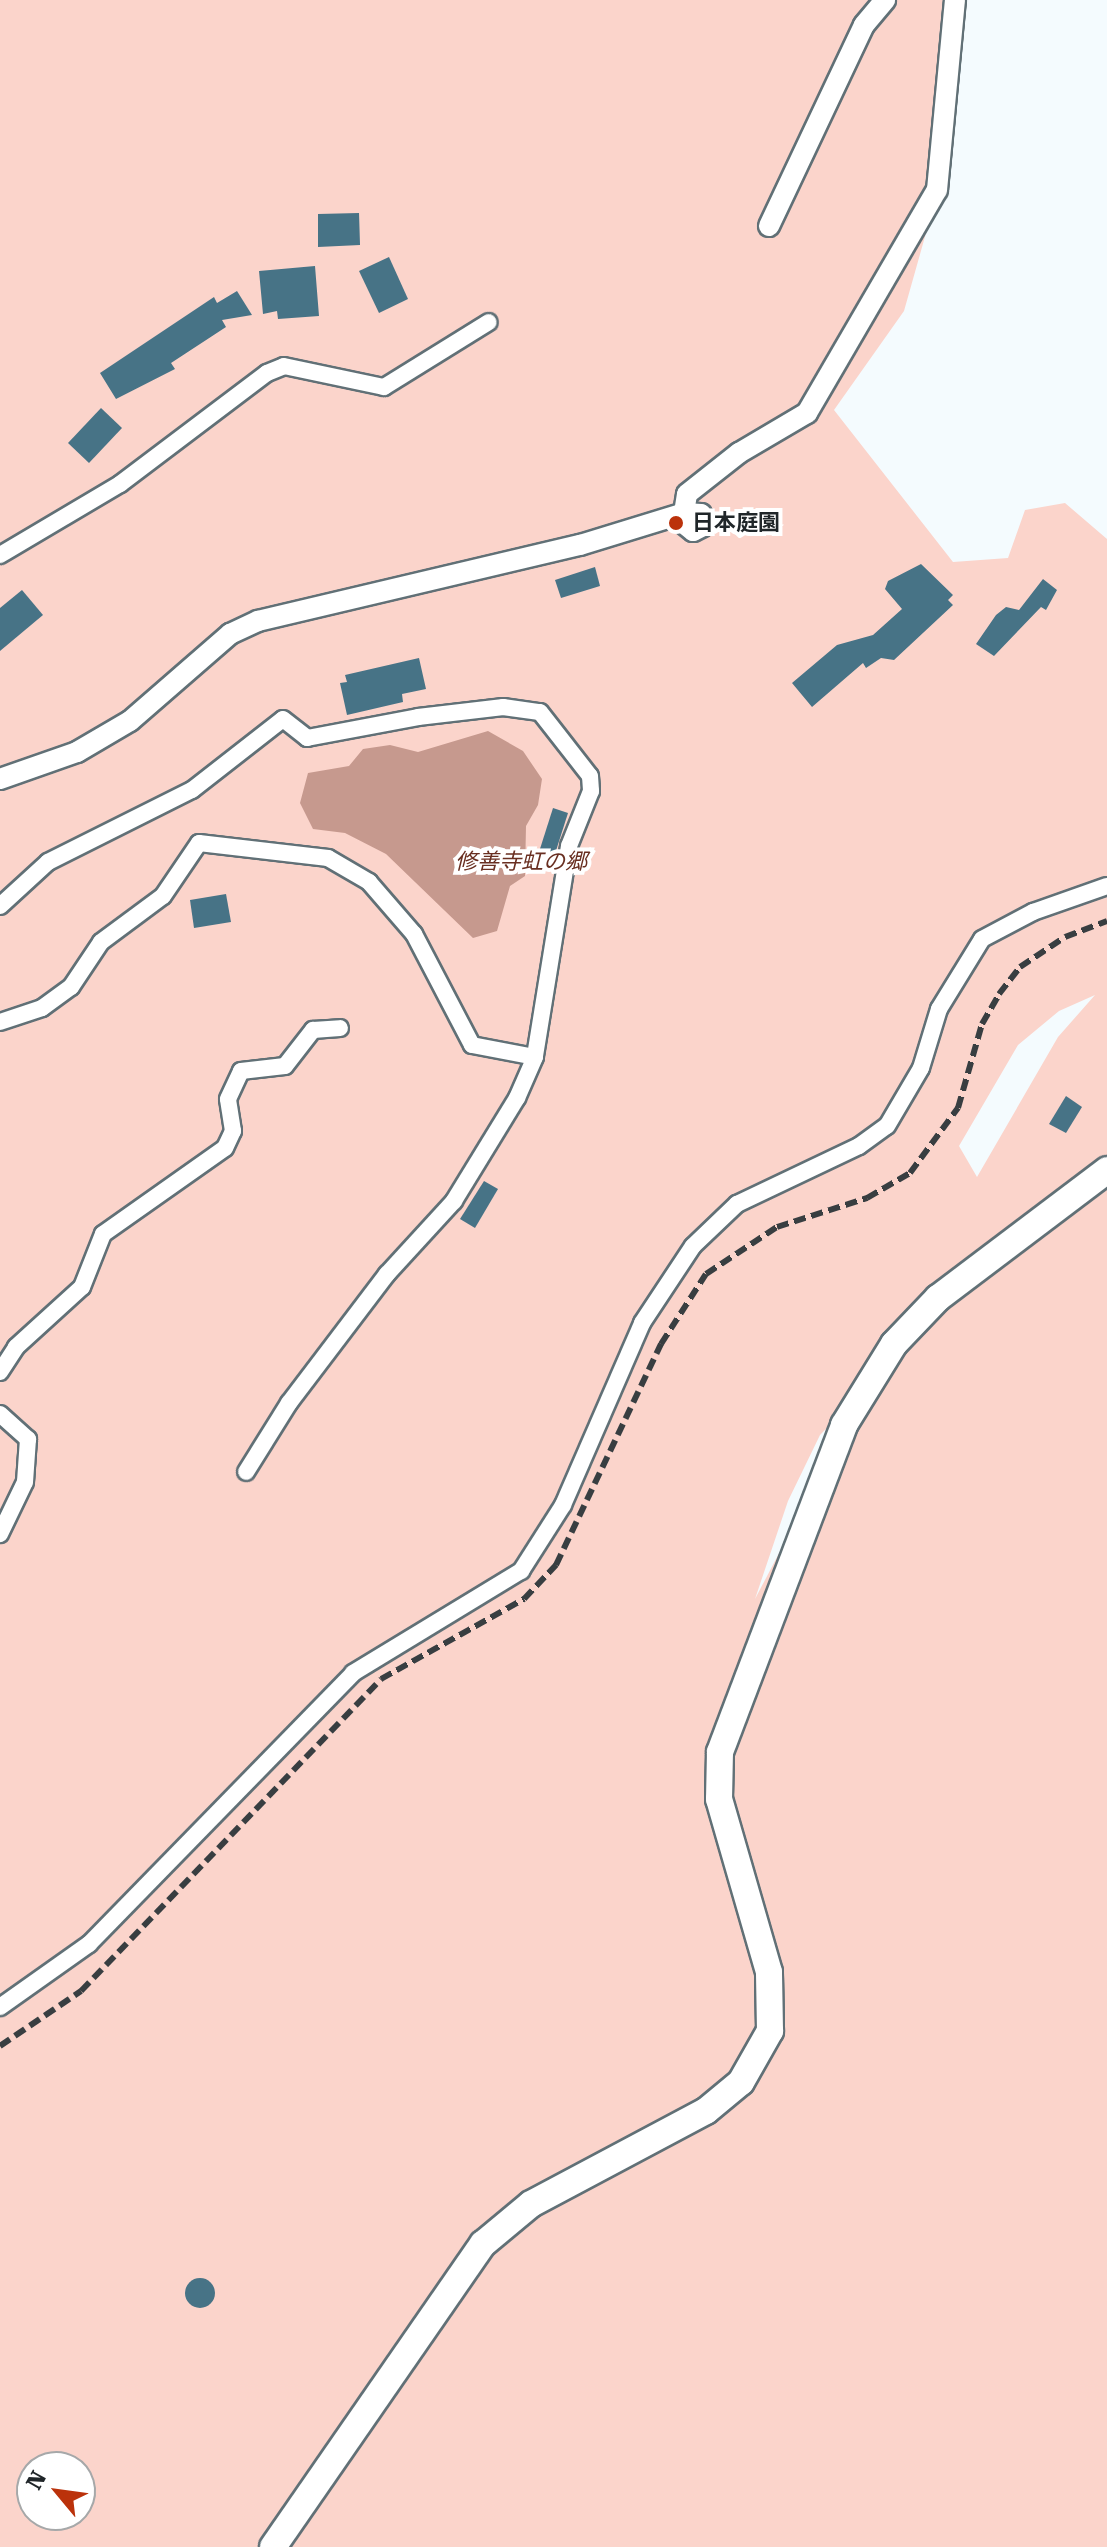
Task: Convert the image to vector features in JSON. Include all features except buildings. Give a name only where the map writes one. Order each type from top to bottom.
[{"type":"street","points":[[769,226],[864,25],[885,0]]},
{"type":"street","points":[[0,779],[77,752],[130,721],[230,634],[258,621],[680,515],[687,494],[739,453],[807,413],[937,190],[955,0]]},
{"type":"street","points":[[0,555],[120,484],[267,373],[284,366],[384,387],[489,322]]},
{"type":"street","points":[[0,906],[48,862],[192,790],[283,719],[307,738],[418,717],[503,707],[540,712],[590,776],[591,791],[569,846],[535,1057],[517,1098],[454,1201],[387,1274],[289,1403],[246,1472]]},
{"type":"street","points":[[0,1022],[42,1008],[71,987],[101,942],[163,896],[199,843],[328,858],[369,882],[414,934],[472,1045],[535,1057]]},
{"type":"street","points":[[0,2007],[89,1944],[353,1673],[521,1571],[563,1505],[642,1323],[693,1246],[737,1204],[859,1146],[887,1126],[921,1068],[939,1009],[982,939],[1033,912],[1107,886]]},
{"type":"street","points":[[0,1372],[16,1347],[86,1281],[103,1234],[225,1148],[233,1131],[228,1099],[241,1071],[285,1066],[313,1030],[340,1028]]},
{"type":"street","points":[[273,2547],[483,2244],[531,2204],[706,2111],[741,2082],[770,2031],[769,1972],[719,1799],[720,1752],[838,1440],[894,1344],[938,1298],[1107,1170]]},
{"type":"street","points":[[0,1414],[28,1439],[25,1482],[0,1534]]},
{"type":"green space","name":"修善寺虹の郷","points":[[0,0],[956,0],[939,187],[904,311],[834,410],[953,562],[1008,558],[1025,510],[1065,503],[1107,539],[1107,2547],[0,2547]],"holes":[[[1095,995],[1058,1037],[977,1177],[959,1146],[1018,1045],[1059,1011]],[[864,1391],[755,1599],[788,1501],[820,1435]]]},
{"type":"shaded area","points":[[488,731],[523,751],[542,779],[538,805],[526,826],[525,876],[510,886],[497,931],[473,938],[386,854],[345,833],[313,829],[300,803],[308,773],[349,766],[363,749],[390,745],[418,752]]},
{"type":"railway","points":[[0,2046],[81,1991],[381,1679],[524,1599],[556,1565],[661,1344],[706,1274],[777,1227],[867,1198],[910,1173],[958,1108],[982,1024],[999,994],[1020,967],[1065,937],[1107,921]]},
{"type":"place","name":"日本庭園","points":[[676,523]]}]
